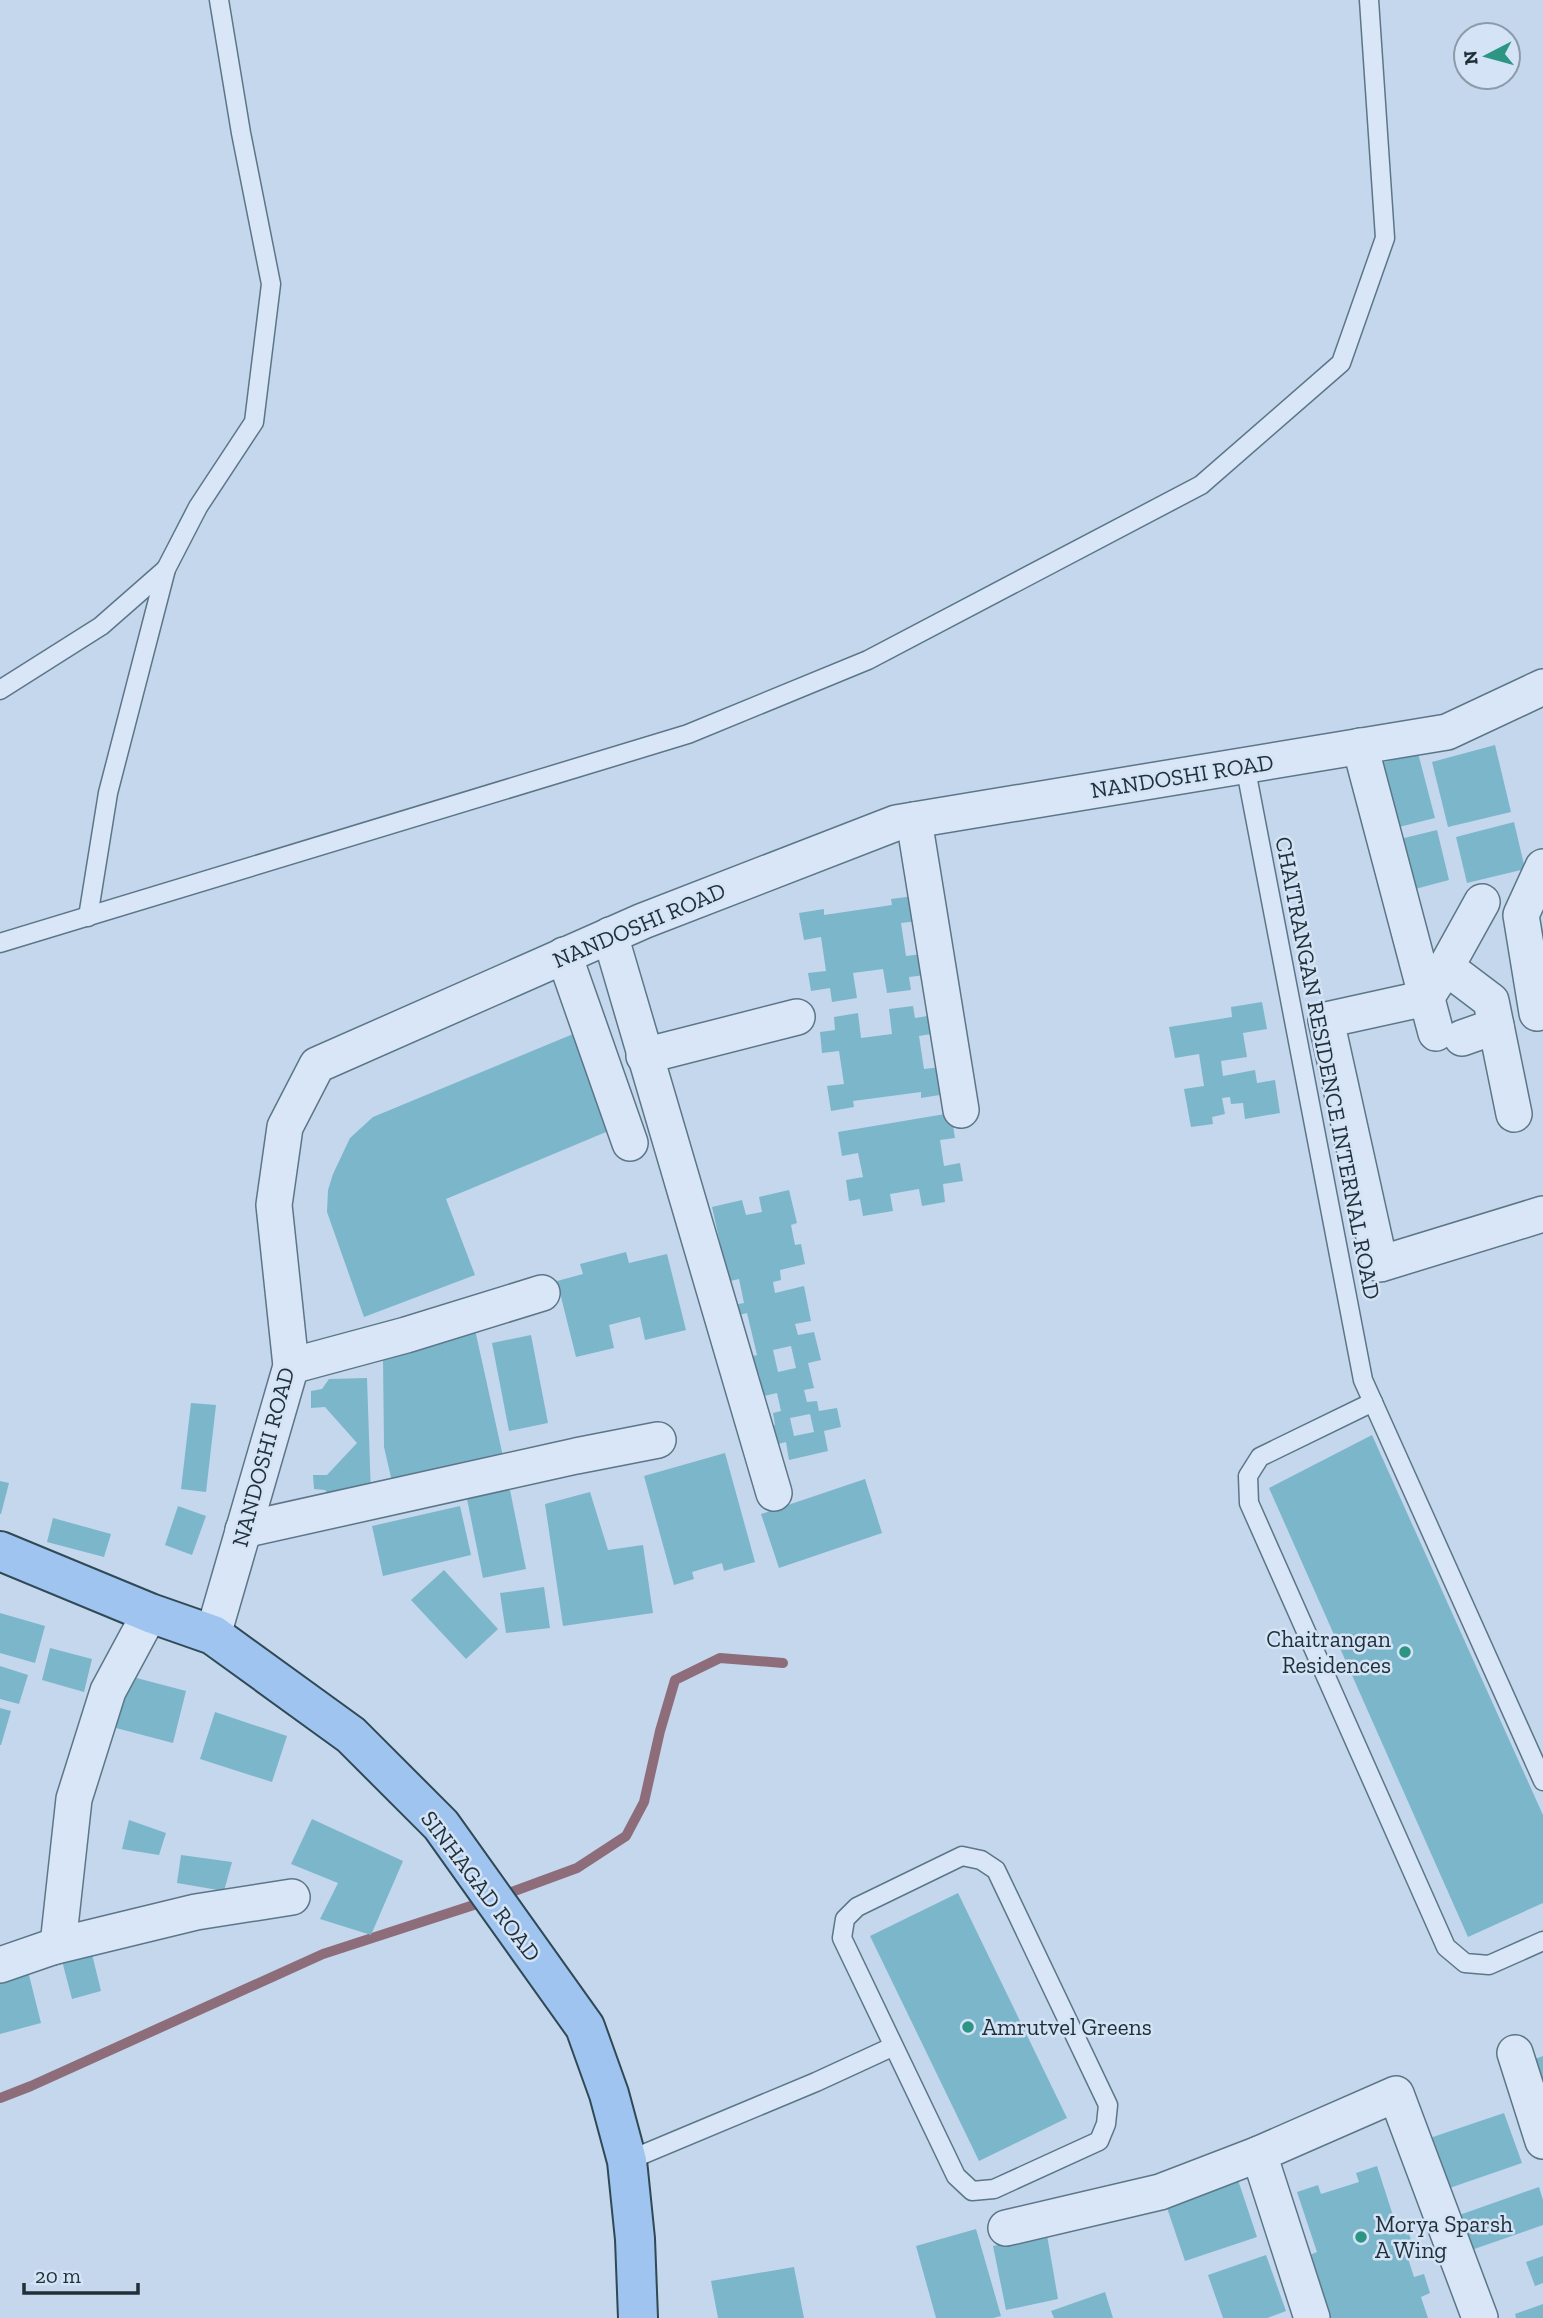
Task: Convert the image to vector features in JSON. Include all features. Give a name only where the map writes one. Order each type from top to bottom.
[{"type":"main road","name":"SINHAGAD ROAD","points":[[0,1551],[149,1613],[213,1635],[351,1735],[441,1825],[585,2027],[609,2094],[627,2161],[635,2239],[638,2318]]},
{"type":"street","name":"NANDOSHI ROAD","points":[[213,1635],[290,1366],[274,1205],[285,1127],[317,1065],[610,935],[896,823],[1447,732],[1543,687]]},
{"type":"street","points":[[1360,746],[1426,998],[1449,1035],[1496,1026]]},
{"type":"street","points":[[914,820],[961,1110]]},
{"type":"street","points":[[1537,1013],[1521,915],[1543,867]]},
{"type":"street","points":[[1482,902],[1426,998],[1326,1020],[1380,1264],[1543,1214]]},
{"type":"street","points":[[610,935],[774,1493]]},
{"type":"street","points":[[564,955],[630,1143]]},
{"type":"street","points":[[1446,967],[1491,1001],[1514,1114]]},
{"type":"street","points":[[644,1056],[797,1017]]},
{"type":"street","points":[[290,1366],[405,1335],[542,1293]]},
{"type":"street","points":[[243,1530],[658,1440]]},
{"type":"street","points":[[0,1965],[58,1945],[74,1799],[108,1692],[149,1613]]},
{"type":"street","points":[[52,1947],[195,1912],[292,1897]]},
{"type":"street","points":[[1515,2053],[1543,2141]]},
{"type":"street","points":[[1006,2228],[1160,2192],[1259,2154],[1396,2095],[1480,2318]]},
{"type":"street","points":[[1259,2154],[1312,2318]]},
{"type":"lane","points":[[88,917],[108,793],[166,569],[198,507],[254,422],[271,284],[241,133],[219,0]]},
{"type":"lane","points":[[0,943],[688,734],[868,660],[1201,485],[1341,363],[1385,238],[1370,0]]},
{"type":"lane","points":[[0,690],[102,626],[166,569]]},
{"type":"lane","name":"CHAITRANGAN RESIDENCE INTERNAL ROAD","points":[[1245,765],[1363,1380],[1543,1781]]},
{"type":"lane","points":[[1373,1402],[1260,1457],[1248,1476],[1249,1503],[1446,1947],[1465,1964],[1489,1965],[1543,1941]]},
{"type":"lane","points":[[962,1856],[981,1860],[996,1870],[1108,2105],[1106,2124],[1099,2141],[994,2189],[972,2191],[956,2176],[892,2047],[842,1938],[845,1919],[857,1907],[962,1856]]},
{"type":"lane","points":[[627,2161],[816,2082],[892,2047]]},
{"type":"building","points":[[1495,745],[1511,812],[1448,827],[1432,762]]},
{"type":"building","points":[[1418,753],[1435,818],[1387,830],[1370,766]]},
{"type":"building","points":[[1514,822],[1525,869],[1467,883],[1456,837]]},
{"type":"building","points":[[1437,830],[1449,880],[1404,892],[1392,841]]},
{"type":"building","points":[[914,896],[918,921],[901,923],[906,956],[922,954],[926,975],[909,977],[911,990],[887,993],[883,969],[853,973],[857,998],[832,1002],[830,988],[811,991],[808,973],[826,971],[821,937],[804,940],[799,913],[824,909],[824,915],[892,905],[891,899]]},
{"type":"building","points":[[1262,1002],[1267,1029],[1243,1033],[1247,1057],[1221,1061],[1223,1076],[1255,1070],[1257,1083],[1275,1080],[1280,1113],[1245,1119],[1243,1103],[1231,1104],[1230,1097],[1222,1098],[1225,1114],[1212,1117],[1213,1124],[1191,1127],[1184,1089],[1204,1086],[1199,1054],[1175,1058],[1169,1027],[1232,1017],[1231,1007]]},
{"type":"building","points":[[913,1006],[915,1018],[934,1015],[937,1033],[919,1036],[924,1069],[942,1067],[946,1094],[921,1098],[921,1092],[853,1101],[854,1107],[831,1111],[827,1086],[844,1084],[839,1051],[822,1053],[820,1032],[835,1030],[834,1017],[858,1013],[861,1038],[892,1034],[889,1009]]},
{"type":"building","points":[[578,1032],[618,1127],[446,1199],[475,1275],[364,1317],[327,1212],[328,1190],[350,1138],[373,1117]]},
{"type":"building","points":[[951,1113],[955,1138],[940,1140],[944,1166],[960,1163],[963,1181],[943,1184],[945,1202],[922,1206],[919,1189],[890,1194],[893,1211],[863,1216],[860,1199],[849,1201],[846,1180],[863,1177],[858,1153],[842,1156],[838,1132]]},
{"type":"building","points":[[789,1190],[797,1223],[791,1225],[795,1245],[801,1244],[805,1264],[780,1270],[781,1280],[773,1282],[775,1293],[804,1286],[811,1321],[795,1324],[798,1335],[814,1332],[821,1360],[808,1363],[814,1388],[804,1390],[807,1402],[817,1401],[819,1411],[837,1408],[841,1427],[824,1431],[828,1451],[789,1460],[786,1442],[770,1446],[766,1426],[775,1425],[773,1413],[781,1411],[777,1393],[764,1396],[759,1374],[748,1377],[744,1358],[757,1355],[747,1313],[731,1317],[728,1306],[744,1303],[739,1279],[722,1283],[726,1270],[712,1207],[742,1200],[746,1215],[762,1212],[759,1197]],"holes":[[[791,1346],[796,1368],[778,1372],[773,1350]],[[810,1414],[814,1432],[794,1436],[790,1418]]]},
{"type":"building","points":[[626,1252],[629,1263],[667,1254],[686,1330],[645,1340],[640,1317],[609,1325],[614,1348],[576,1357],[557,1281],[583,1274],[580,1264]]},
{"type":"building","points":[[474,1325],[504,1461],[393,1486],[384,1447],[383,1359],[449,1340],[447,1332]]},
{"type":"building","points":[[531,1335],[548,1423],[509,1431],[492,1343]]},
{"type":"building","points":[[367,1378],[371,1496],[332,1498],[325,1490],[314,1489],[313,1475],[327,1475],[357,1443],[325,1407],[311,1408],[311,1391],[322,1389],[329,1379]]},
{"type":"building","points":[[191,1403],[216,1405],[206,1492],[181,1489]]},
{"type":"building","name":"Chaitrangan Residences","points":[[1372,1435],[1543,1815],[1543,1903],[1468,1937],[1269,1488]]},
{"type":"building","points":[[725,1453],[755,1562],[724,1571],[722,1563],[692,1572],[694,1579],[674,1585],[644,1476]]},
{"type":"building","points":[[865,1479],[882,1533],[779,1568],[761,1514]]},
{"type":"building","points":[[0,1481],[9,1483],[1,1514],[0,1514]]},
{"type":"building","points":[[510,1490],[526,1569],[483,1578],[467,1499]]},
{"type":"building","points":[[590,1492],[608,1550],[643,1545],[653,1613],[563,1626],[545,1504]]},
{"type":"building","points":[[178,1506],[206,1516],[192,1555],[165,1545]]},
{"type":"building","points":[[460,1506],[471,1555],[383,1576],[372,1526]]},
{"type":"building","points":[[53,1518],[111,1534],[104,1557],[47,1542]]},
{"type":"building","points":[[444,1570],[498,1629],[466,1659],[411,1600]]},
{"type":"building","points":[[544,1587],[550,1628],[506,1633],[500,1593]]},
{"type":"building","points":[[0,1613],[45,1626],[35,1663],[0,1653]]},
{"type":"building","points":[[50,1648],[92,1659],[84,1692],[42,1680]]},
{"type":"building","points":[[0,1666],[28,1675],[19,1704],[0,1699]]},
{"type":"building","points":[[129,1676],[186,1691],[173,1743],[116,1728]]},
{"type":"building","points":[[0,1708],[11,1711],[1,1745],[0,1745]]},
{"type":"building","points":[[215,1712],[287,1736],[272,1782],[200,1759]]},
{"type":"building","points":[[312,1819],[403,1861],[371,1935],[320,1919],[338,1883],[291,1864]]},
{"type":"building","points":[[129,1820],[166,1833],[159,1855],[122,1849]]},
{"type":"building","points":[[181,1855],[232,1862],[224,1891],[177,1883]]},
{"type":"building","name":"Amrutvel Greens","points":[[958,1893],[1067,2118],[979,2161],[870,1936]]},
{"type":"building","points":[[91,1950],[101,1991],[72,1999],[61,1957]]},
{"type":"building","points":[[28,1971],[41,2023],[0,2034],[0,1978]]},
{"type":"building","points":[[1543,2056],[1543,2119],[1523,2063]]},
{"type":"building","points":[[1504,2113],[1522,2163],[1438,2192],[1421,2141]]},
{"type":"building","name":"Morya Sparsh A Wing","points":[[1377,2166],[1398,2231],[1407,2228],[1412,2243],[1404,2246],[1414,2277],[1424,2274],[1430,2293],[1421,2297],[1428,2318],[1328,2318],[1307,2256],[1317,2252],[1297,2192],[1318,2185],[1321,2194],[1359,2182],[1356,2173]]},
{"type":"building","points":[[1236,2174],[1257,2237],[1185,2261],[1164,2199]]},
{"type":"building","points":[[1539,2187],[1543,2200],[1543,2225],[1460,2254],[1448,2219]]},
{"type":"building","points":[[976,2229],[1001,2316],[936,2318],[916,2246]]},
{"type":"building","points":[[1047,2235],[1058,2299],[1006,2310],[993,2246]]},
{"type":"building","points":[[1266,2255],[1286,2311],[1267,2318],[1223,2318],[1208,2275]]},
{"type":"building","points":[[1543,2256],[1543,2283],[1535,2286],[1526,2262]]},
{"type":"building","points":[[794,2267],[804,2318],[718,2318],[711,2281]]},
{"type":"building","points":[[1105,2292],[1113,2318],[1054,2318],[1051,2311]]},
{"type":"building","points":[[1543,2304],[1543,2318],[1516,2318],[1515,2314]]},
{"type":"waterway","points":[[501,1896],[577,1868],[626,1836],[644,1802],[675,1680],[720,1658],[783,1663]]},
{"type":"waterway","points":[[0,2098],[323,1954],[486,1901]]},
{"type":"place","name":"Chaitrangan Residences","points":[[1405,1652]]},
{"type":"place","name":"Amrutvel Greens","points":[[968,2027]]},
{"type":"place","name":"Morya Sparsh A Wing","points":[[1361,2237]]}]
